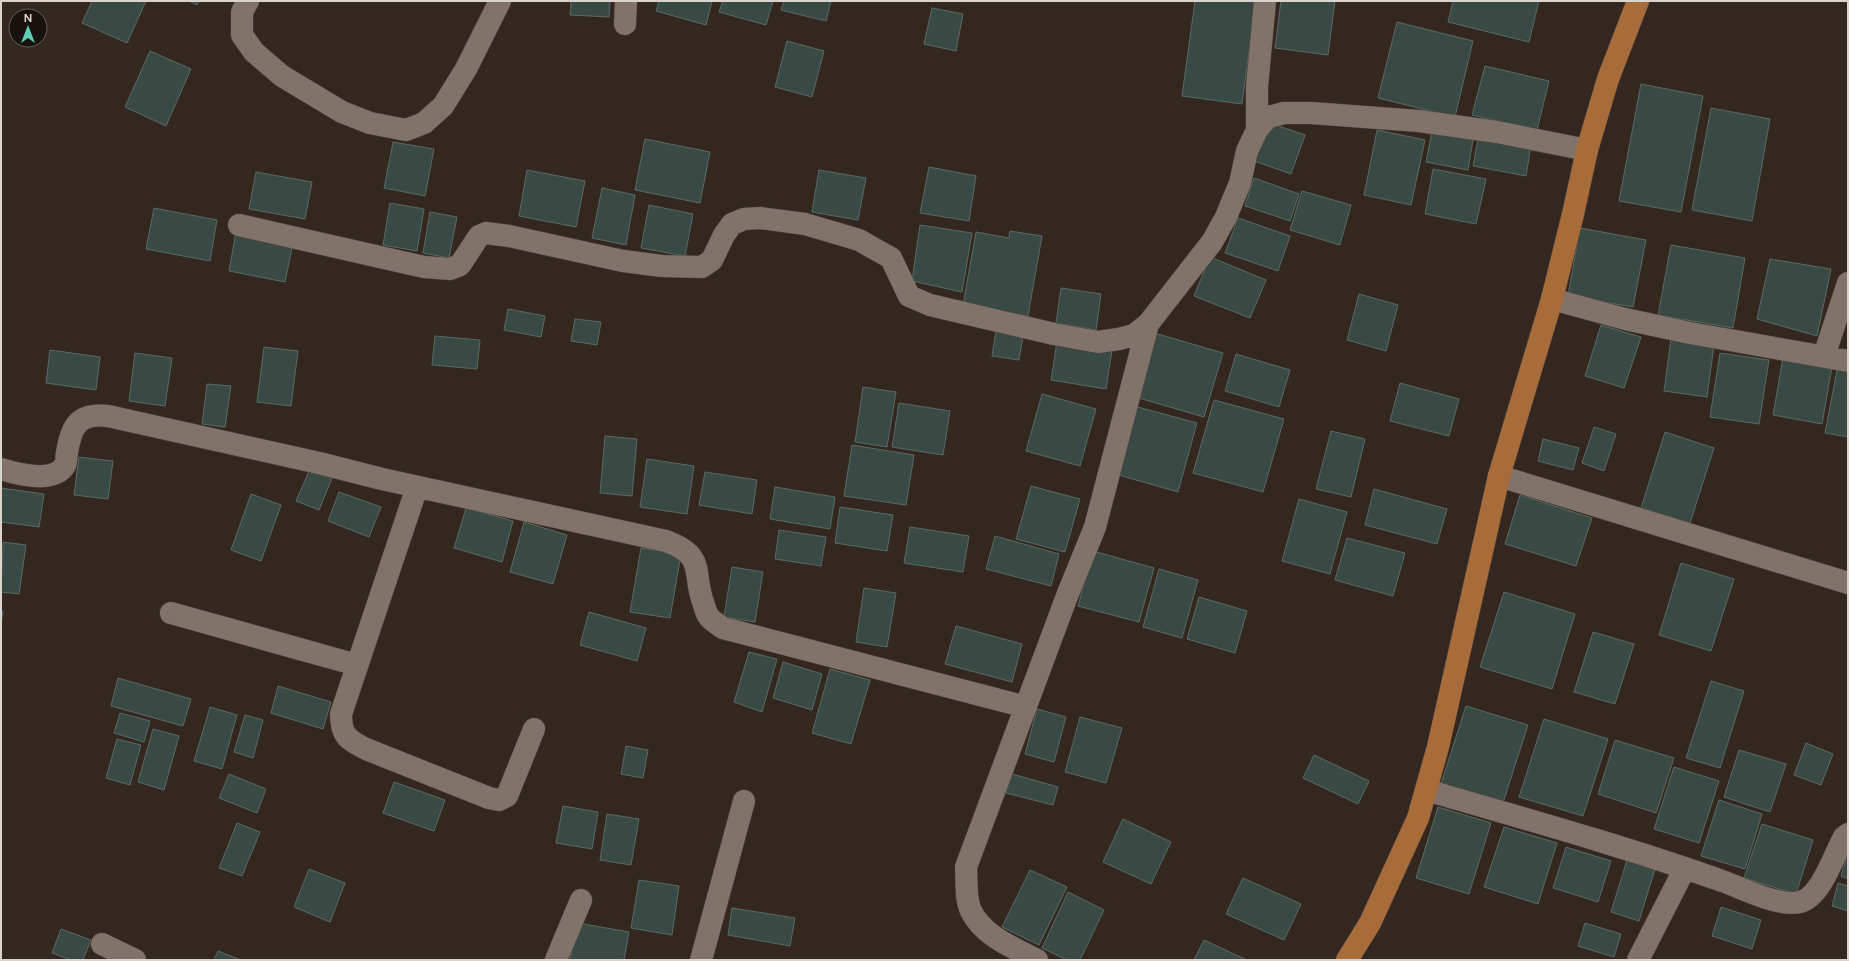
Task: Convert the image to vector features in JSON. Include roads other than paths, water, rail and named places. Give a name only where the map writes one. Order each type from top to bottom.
[{"type":"main road","points":[[1347,960],[1370,923],[1387,889],[1418,818],[1438,747],[1499,476],[1552,299],[1573,214],[1586,150],[1608,79],[1638,1]]},
{"type":"street","points":[[248,1],[242,12],[242,35],[254,52],[282,76],[342,112],[370,123],[406,130],[424,123],[443,106],[466,69],[500,1]]},
{"type":"street","points":[[625,24],[626,1]]},
{"type":"street","points":[[1257,130],[1257,87],[1265,1]]},
{"type":"street","points":[[239,225],[424,267],[450,269],[460,265],[479,236],[486,233],[509,236],[623,261],[662,266],[702,267],[712,260],[724,235],[732,224],[744,219],[781,219],[827,229],[859,240],[875,248],[891,258],[909,296],[930,305],[1054,334],[1098,342],[1119,340],[1134,335],[1148,324],[1212,242],[1226,216],[1240,183],[1247,151],[1257,130],[1268,117],[1284,113],[1343,115],[1419,121],[1481,130],[1586,150]]},
{"type":"street","points":[[1824,356],[1848,283]]},
{"type":"street","points":[[1552,299],[1690,333],[1848,361]]},
{"type":"street","points":[[1037,960],[1010,947],[983,928],[971,910],[967,892],[966,867],[1095,527],[1148,324]]},
{"type":"street","points":[[1,469],[32,476],[47,476],[57,472],[65,465],[72,429],[82,418],[95,414],[200,435],[417,487],[666,541],[682,547],[692,557],[697,570],[702,599],[709,617],[723,628],[1026,707]]},
{"type":"street","points":[[1499,476],[1848,583]]},
{"type":"street","points":[[417,487],[341,714],[341,725],[344,735],[366,749],[489,798],[499,800],[507,796],[534,729]]},
{"type":"street","points":[[171,614],[357,665]]},
{"type":"street","points":[[1426,790],[1685,868],[1777,901],[1799,903],[1810,898],[1819,888],[1834,854],[1844,837],[1848,834]]},
{"type":"street","points":[[701,960],[744,802]]},
{"type":"street","points":[[1638,960],[1685,868]]},
{"type":"street","points":[[556,960],[581,900]]},
{"type":"street","points":[[102,944],[136,960]]}]
